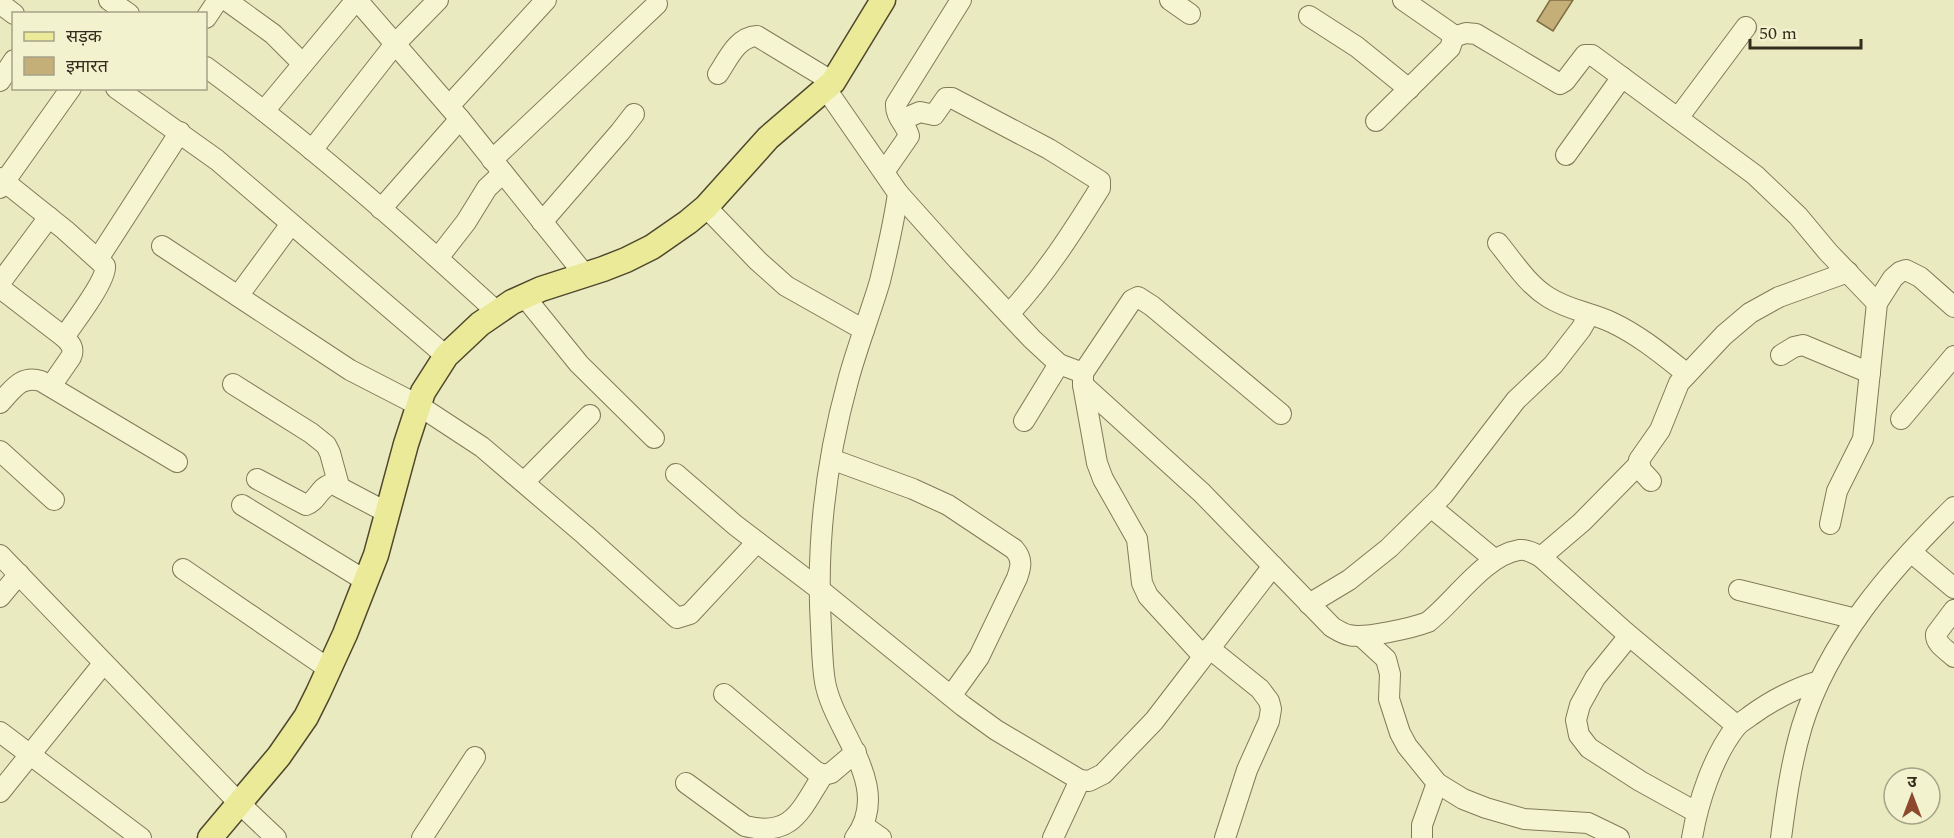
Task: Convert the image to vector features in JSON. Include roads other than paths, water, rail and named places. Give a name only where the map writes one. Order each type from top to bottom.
[{"type":"main road","points":[[210,838],[279,756],[301,724],[329,669],[366,581],[388,513],[418,405],[431,377],[446,356],[480,324],[524,296],[652,248],[672,235],[706,207],[768,138],[830,86],[883,0]]},
{"type":"street","points":[[109,0],[126,12]]},
{"type":"street","points":[[207,16],[218,0]]},
{"type":"street","points":[[226,0],[273,34],[302,63]]},
{"type":"street","points":[[264,111],[356,0],[454,113],[585,275]]},
{"type":"street","points":[[312,150],[395,44],[438,0]]},
{"type":"street","points":[[381,209],[454,113],[546,0]]},
{"type":"street","points":[[884,172],[908,138],[907,130],[896,111],[896,104],[961,0]]},
{"type":"street","points":[[1170,0],[1190,14]]},
{"type":"street","points":[[1403,0],[1453,37]]},
{"type":"street","points":[[438,258],[466,222],[487,188],[497,166],[657,3]]},
{"type":"street","points":[[1309,16],[1357,47],[1409,88]]},
{"type":"street","points":[[1678,118],[1746,27]]},
{"type":"street","points":[[1453,37],[1466,33],[1476,34],[1560,84],[1587,54],[1755,175],[1777,195],[1878,303]]},
{"type":"street","points":[[718,74],[737,45],[747,37],[757,36],[765,39],[830,86],[898,193],[958,260],[1059,364],[1083,379],[1202,493],[1332,627],[1348,635],[1361,636],[1418,626],[1428,622],[1494,559],[1520,550],[1532,552],[1541,557],[1629,636],[1737,726]]},
{"type":"street","points":[[1376,121],[1450,48],[1453,37]]},
{"type":"street","points":[[0,81],[12,63]]},
{"type":"street","points":[[207,68],[312,150],[497,312]]},
{"type":"street","points":[[1566,155],[1622,77]]},
{"type":"street","points":[[64,337],[89,301],[105,273],[105,266],[49,217],[1,182],[70,90]]},
{"type":"street","points":[[119,90],[217,160],[446,356]]},
{"type":"street","points":[[901,120],[922,111],[934,115],[945,98],[952,98],[1049,149],[1100,181],[1100,188],[1067,241],[1035,286],[1009,314]]},
{"type":"street","points":[[542,222],[634,114]]},
{"type":"street","points":[[98,259],[180,132]]},
{"type":"street","points":[[881,838],[860,832],[868,807],[867,790],[856,752],[826,688],[819,589],[823,511],[831,459],[848,380],[879,283],[894,223],[898,193]]},
{"type":"street","points":[[706,207],[758,261],[786,286],[864,330]]},
{"type":"street","points":[[0,283],[49,217]]},
{"type":"street","points":[[238,296],[291,224]]},
{"type":"street","points":[[1497,243],[1529,281],[1545,295],[1575,311],[1608,321],[1632,334],[1687,374]]},
{"type":"street","points":[[162,246],[350,370],[418,405],[482,447],[676,618],[690,614],[757,542]]},
{"type":"street","points":[[1830,524],[1838,491],[1863,439],[1878,303],[1893,278],[1906,270],[1920,277],[1954,308]]},
{"type":"street","points":[[1541,557],[1582,522],[1639,464],[1639,460],[1660,430],[1679,383],[1725,335],[1750,313],[1779,297],[1848,272]]},
{"type":"street","points":[[0,288],[64,337],[71,345],[72,353],[51,387]]},
{"type":"street","points":[[524,296],[579,364],[654,438]]},
{"type":"street","points":[[1225,838],[1247,770],[1269,721],[1271,708],[1269,701],[1260,689],[1206,652],[1148,596],[1142,582],[1137,538],[1096,463],[1083,379],[1132,300],[1138,297],[1281,414]]},
{"type":"street","points":[[1310,604],[1349,580],[1389,548],[1443,495],[1516,400],[1553,365],[1589,315]]},
{"type":"street","points":[[1781,355],[1794,347],[1803,345],[1870,373]]},
{"type":"street","points":[[1901,419],[1954,356]]},
{"type":"street","points":[[1024,421],[1059,364]]},
{"type":"street","points":[[0,403],[22,380],[33,379],[51,387],[177,462]]},
{"type":"street","points":[[234,384],[326,445],[339,486]]},
{"type":"street","points":[[524,482],[590,415]]},
{"type":"street","points":[[0,451],[54,500]]},
{"type":"street","points":[[831,459],[896,482],[948,505],[1014,549],[1019,555],[1021,565],[1017,578],[979,657],[951,696]]},
{"type":"street","points":[[1639,464],[1651,481]]},
{"type":"street","points":[[676,474],[757,542],[951,696],[996,730],[1080,780],[1089,781],[1103,774],[1154,721],[1272,566]]},
{"type":"street","points":[[257,479],[306,505],[310,504],[328,484],[339,486],[388,513]]},
{"type":"street","points":[[242,505],[366,581]]},
{"type":"street","points":[[1431,507],[1494,559]]},
{"type":"street","points":[[1781,838],[1787,786],[1802,725],[1820,681],[1856,619],[1911,552],[1954,507]]},
{"type":"street","points":[[1911,552],[1954,588]]},
{"type":"street","points":[[0,555],[103,664],[276,838]]},
{"type":"street","points":[[183,569],[329,669]]},
{"type":"street","points":[[0,597],[19,574]]},
{"type":"street","points":[[1739,590],[1856,619]]},
{"type":"street","points":[[1954,610],[1936,634],[1936,638],[1937,642],[1954,657]]},
{"type":"street","points":[[1361,636],[1386,659],[1390,674],[1389,699],[1400,733],[1407,746],[1437,783],[1463,799],[1486,808],[1524,819],[1588,824],[1619,838]]},
{"type":"street","points":[[1629,636],[1595,678],[1580,705],[1576,720],[1579,735],[1588,748],[1640,781],[1696,812]]},
{"type":"street","points":[[0,792],[103,664]]},
{"type":"street","points":[[1692,838],[1696,812],[1718,756],[1737,726],[1776,698],[1795,688],[1820,681]]},
{"type":"street","points":[[724,694],[815,771],[823,775],[831,773],[856,752]]},
{"type":"street","points":[[0,732],[141,838]]},
{"type":"street","points":[[422,838],[475,757]]},
{"type":"street","points":[[686,783],[745,826],[756,830],[776,832],[794,820],[823,775]]},
{"type":"street","points":[[1053,838],[1080,780]]},
{"type":"street","points":[[1422,838],[1422,825],[1437,783]]}]
